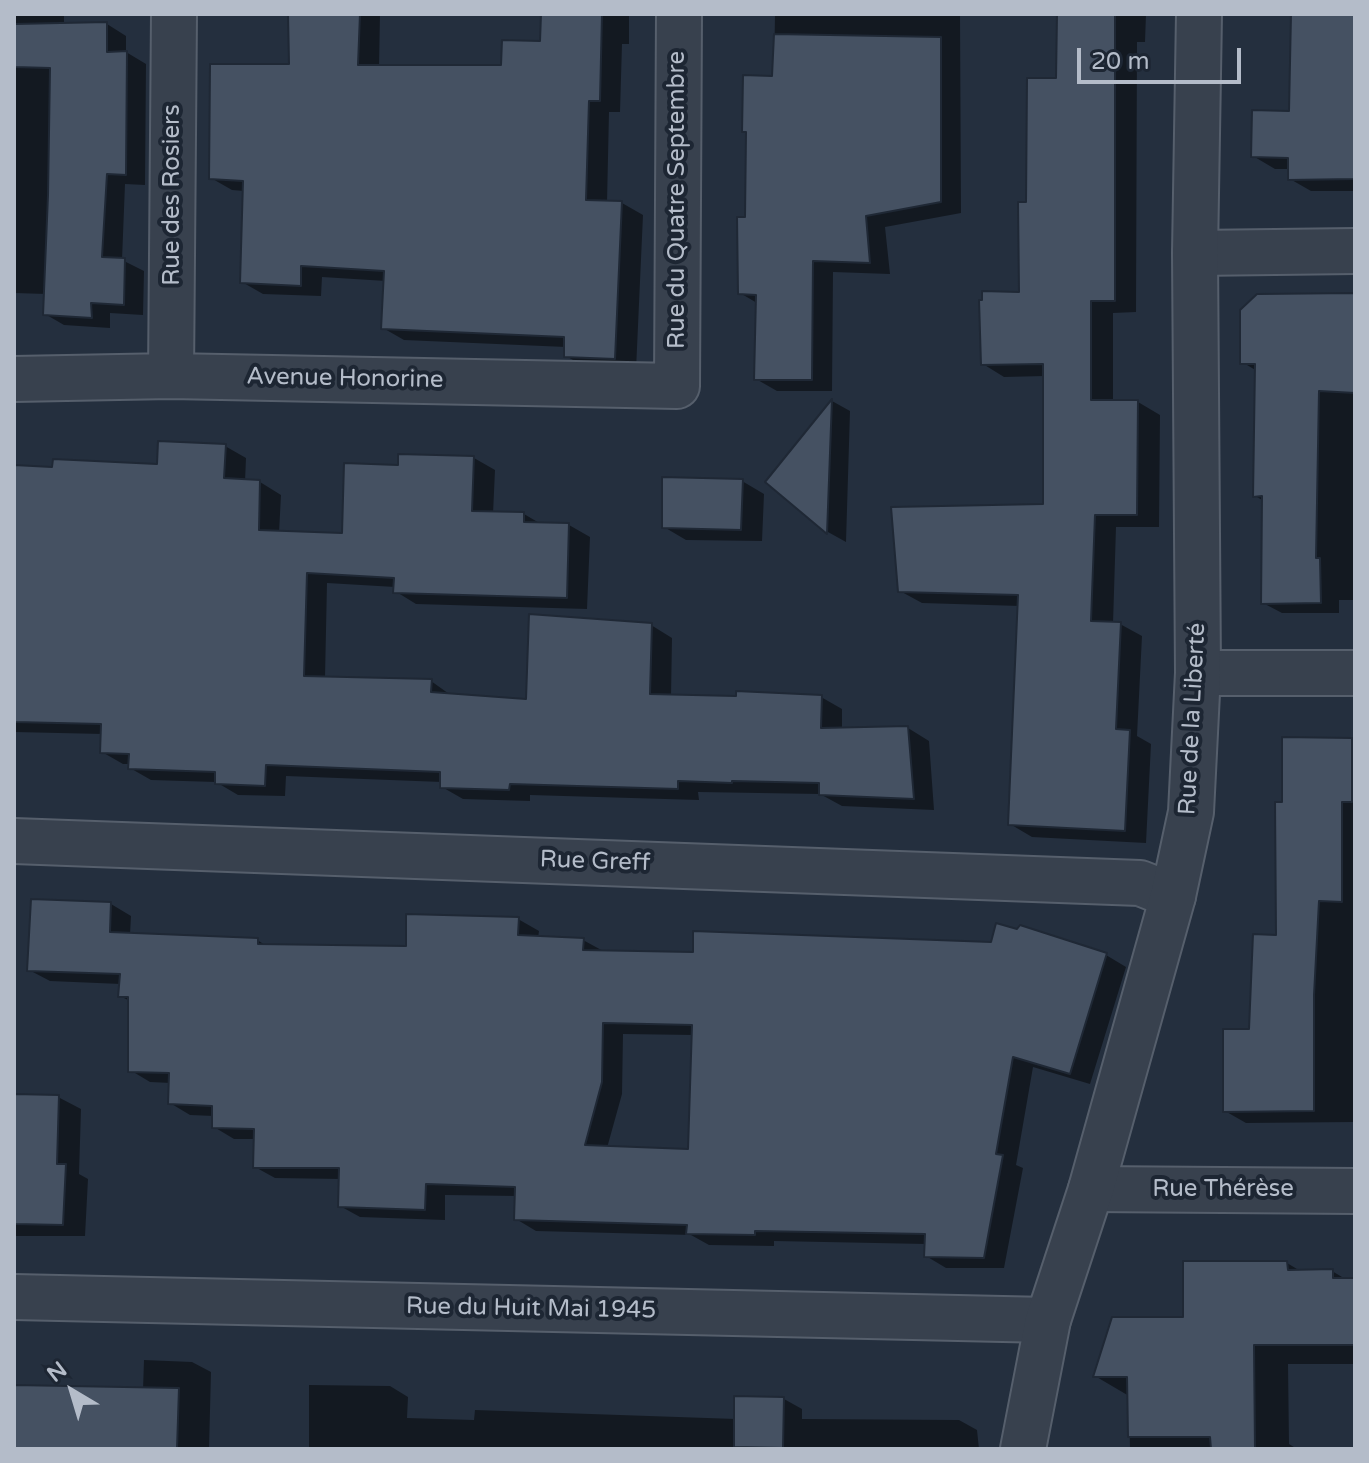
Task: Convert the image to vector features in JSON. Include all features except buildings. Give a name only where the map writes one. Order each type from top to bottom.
[{"type":"street","name":"Rue des Rosiers","points":[[171,376],[174,14]]},
{"type":"street","name":"Rue du Quatre Septembre","points":[[677,386],[679,14]]},
{"type":"street","name":"Rue de la Liberté","points":[[1023,1449],[1048,1320],[1091,1189],[1173,896],[1191,812],[1198,673],[1195,253],[1199,14]]},
{"type":"street","points":[[1195,253],[1355,251]]},
{"type":"street","name":"Avenue Honorine","points":[[14,379],[171,376],[677,386]]},
{"type":"street","points":[[1198,673],[1355,673]]},
{"type":"street","name":"Rue Greff","points":[[14,841],[1140,883],[1173,896]]},
{"type":"street","name":"Rue Thérèse","points":[[1091,1189],[1355,1191]]},
{"type":"street","name":"Rue du Huit Mai 1945","points":[[14,1297],[1048,1320]]}]
